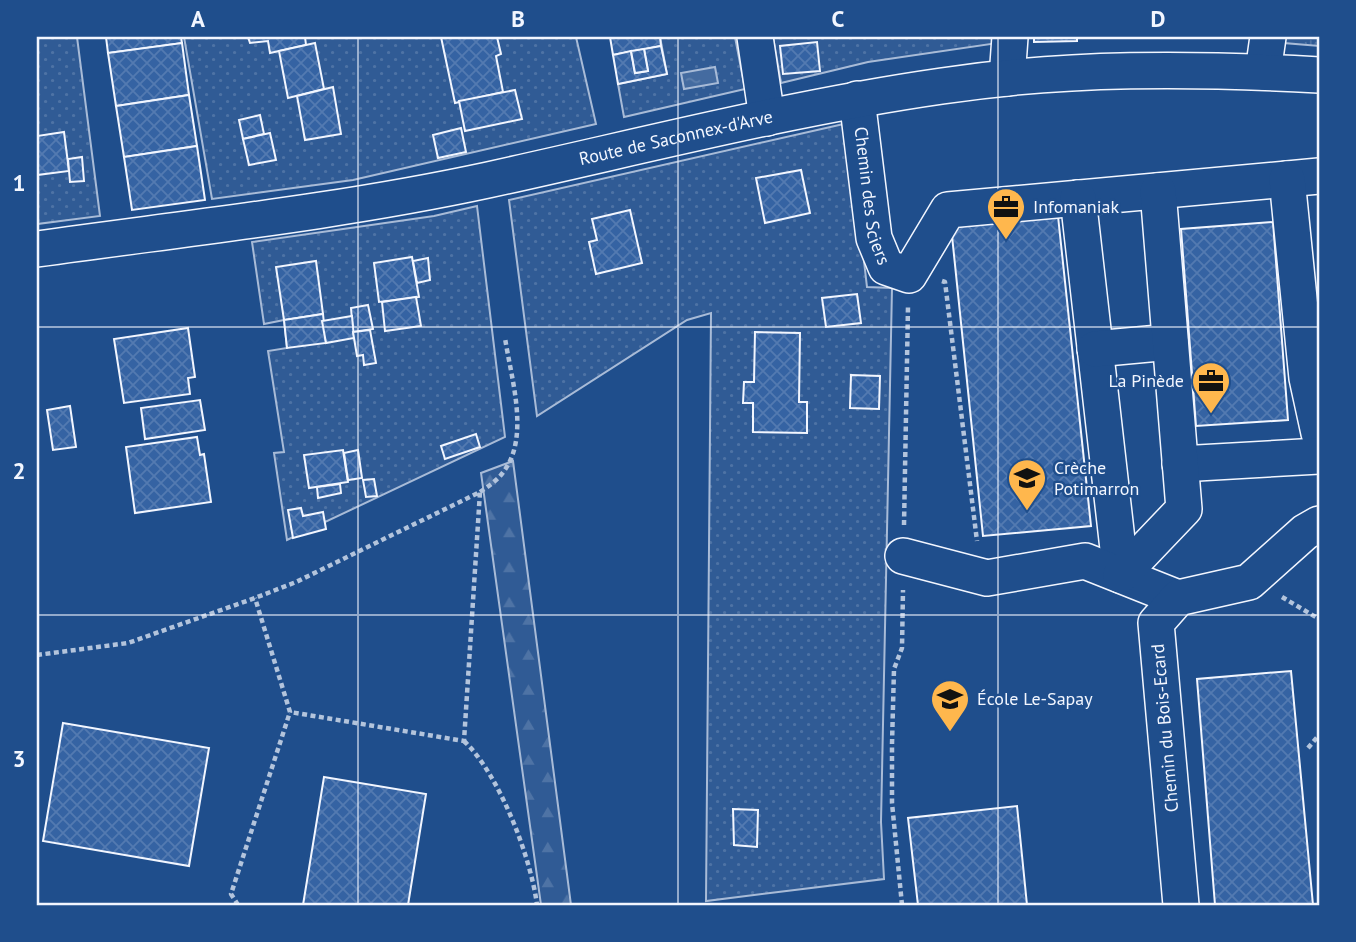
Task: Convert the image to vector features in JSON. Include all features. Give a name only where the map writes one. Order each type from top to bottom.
[{"type":"street","points":[[755,37],[767,118]]},
{"type":"street","points":[[1007,78],[1010,37]]},
{"type":"street","points":[[1263,72],[1268,37]]},
{"type":"street","name":"Route de Saconnex-d'Arve","points":[[37,250],[369,203],[488,180],[711,128],[857,99],[1007,78],[1151,69],[1319,75]]},
{"type":"street","name":"Chemin des Sciers","points":[[857,99],[874,238],[886,267],[909,275]]},
{"type":"street","points":[[909,275],[948,211],[1303,178],[1313,378],[1319,433]]},
{"type":"street","points":[[1121,575],[1184,509],[1158,191]]},
{"type":"street","points":[[1078,198],[1121,575]]},
{"type":"street","points":[[1095,349],[1171,342]]},
{"type":"street","points":[[1180,464],[1319,456]]},
{"type":"street","points":[[904,556],[987,578],[1085,561],[1178,598],[1249,582],[1305,532],[1319,524]]},
{"type":"street","name":"Chemin du Bois-Ecard","points":[[1178,598],[1156,623],[1181,905]]},
{"type":"path","points":[[902,905],[892,803],[892,744],[894,669],[902,648],[909,275],[945,282],[978,545]]},
{"type":"path","points":[[37,655],[128,643],[255,598],[296,582],[480,492],[505,470],[516,446],[519,428],[505,338]]},
{"type":"path","points":[[464,741],[480,492]]},
{"type":"path","points":[[1249,582],[1291,601],[1319,619]]},
{"type":"path","points":[[237,905],[231,894],[290,712],[255,598]]},
{"type":"path","points":[[290,712],[464,741],[478,754],[515,824],[534,880],[537,905]]},
{"type":"path","points":[[1308,748],[1319,735]]},
{"type":"green space","points":[[37,37],[77,37],[100,216],[37,224]]},
{"type":"green space","points":[[184,37],[576,37],[596,124],[353,180],[212,199]]},
{"type":"green space","points":[[660,37],[735,37],[745,89],[624,117],[618,84],[667,74]]},
{"type":"green space","points":[[773,37],[998,37],[998,43],[868,62],[781,83]]},
{"type":"green space","points":[[1285,37],[1319,37],[1319,46],[1284,43]]},
{"type":"green space","points":[[848,123],[867,287],[892,288],[881,822],[884,879],[706,901],[711,313],[687,320],[537,416],[509,200]]},
{"type":"green space","points":[[477,206],[505,437],[287,540],[274,453],[284,452],[268,351],[287,348],[284,320],[264,324],[252,242],[434,216]]},
{"type":"green space","points":[[513,461],[571,905],[541,905],[481,473]]},
{"type":"water","points":[[715,67],[718,83],[684,89],[681,73]]},
{"type":"building","points":[[106,37],[181,37],[182,43],[108,53]]},
{"type":"building","points":[[248,37],[305,37],[306,45],[270,53],[268,41],[250,43]]},
{"type":"building","points":[[441,37],[497,37],[501,54],[496,56],[503,92],[455,103]]},
{"type":"building","points":[[610,37],[660,37],[661,46],[613,55]]},
{"type":"building","points":[[1034,37],[1077,37],[1077,41],[1034,42]]},
{"type":"building","points":[[817,42],[820,71],[783,74],[780,46]]},
{"type":"building","points":[[182,43],[189,95],[116,106],[108,53]]},
{"type":"building","points":[[315,43],[324,89],[288,98],[279,51]]},
{"type":"building","points":[[661,46],[667,74],[618,84],[613,55],[631,51],[635,73],[648,71],[644,49]]},
{"type":"building","points":[[644,49],[648,71],[635,73],[631,51]]},
{"type":"building","points":[[333,87],[341,134],[305,140],[297,96]]},
{"type":"building","points":[[515,90],[522,119],[465,131],[459,101]]},
{"type":"building","points":[[189,95],[197,146],[124,157],[116,106]]},
{"type":"building","points":[[260,115],[264,134],[243,139],[239,120]]},
{"type":"building","points":[[461,128],[466,152],[438,158],[433,135]]},
{"type":"building","points":[[64,132],[69,171],[37,175],[37,136]]},
{"type":"building","points":[[270,133],[276,160],[249,165],[243,139]]},
{"type":"building","points":[[197,146],[205,200],[132,210],[124,157]]},
{"type":"building","points":[[82,157],[84,181],[70,182],[68,159]]},
{"type":"building","points":[[801,170],[810,213],[765,223],[756,178]]},
{"type":"building","points":[[630,210],[642,263],[596,274],[589,242],[597,240],[592,219]]},
{"type":"building","points":[[1058,216],[1091,526],[983,536],[951,226]]},
{"type":"building","points":[[1273,222],[1288,420],[1196,426],[1181,229]]},
{"type":"building","points":[[412,257],[419,297],[379,302],[374,263]]},
{"type":"building","points":[[428,258],[430,280],[417,283],[413,261]]},
{"type":"building","points":[[316,261],[323,314],[284,320],[276,267]]},
{"type":"building","points":[[857,294],[861,323],[826,327],[822,298]]},
{"type":"building","points":[[416,297],[421,326],[385,331],[382,302]]},
{"type":"building","points":[[368,305],[373,329],[353,332],[351,308]]},
{"type":"building","points":[[323,314],[326,343],[287,348],[284,320]]},
{"type":"building","points":[[352,316],[354,338],[326,343],[322,321]]},
{"type":"building","points":[[188,328],[195,377],[188,378],[190,394],[124,403],[114,339]]},
{"type":"building","points":[[370,330],[376,363],[364,365],[363,355],[357,356],[353,332]]},
{"type":"building","points":[[755,332],[800,333],[799,402],[807,402],[807,433],[753,432],[753,403],[743,403],[744,382],[754,382]]},
{"type":"building","points":[[851,375],[880,376],[879,409],[850,408]]},
{"type":"building","points":[[200,400],[205,430],[145,439],[141,408]]},
{"type":"building","points":[[70,406],[76,447],[53,450],[47,410]]},
{"type":"building","points":[[476,434],[480,447],[445,459],[441,446]]},
{"type":"building","points":[[197,437],[200,455],[204,454],[211,502],[135,513],[126,447]]},
{"type":"building","points":[[343,450],[348,482],[309,488],[304,455]]},
{"type":"building","points":[[358,450],[362,478],[348,480],[344,453]]},
{"type":"building","points":[[374,479],[377,496],[366,497],[363,480]]},
{"type":"building","points":[[340,484],[341,493],[318,498],[317,487]]},
{"type":"building","points":[[301,508],[303,516],[323,512],[326,529],[293,538],[288,510]]},
{"type":"building","points":[[1291,671],[1313,905],[1215,905],[1197,679]]},
{"type":"building","points":[[63,723],[209,748],[189,866],[43,841]]},
{"type":"building","points":[[324,777],[426,794],[408,905],[303,905]]},
{"type":"building","points":[[1017,806],[1027,905],[918,905],[908,818]]},
{"type":"building","points":[[733,809],[758,810],[757,847],[734,845]]},
{"type":"place","name":"Infomaniak","points":[[1006,241]]},
{"type":"place","name":"La Pinède","points":[[1211,415]]},
{"type":"place","name":"Crèche Potimarron","points":[[1027,512]]},
{"type":"place","name":"École Le-Sapay","points":[[950,733]]}]
